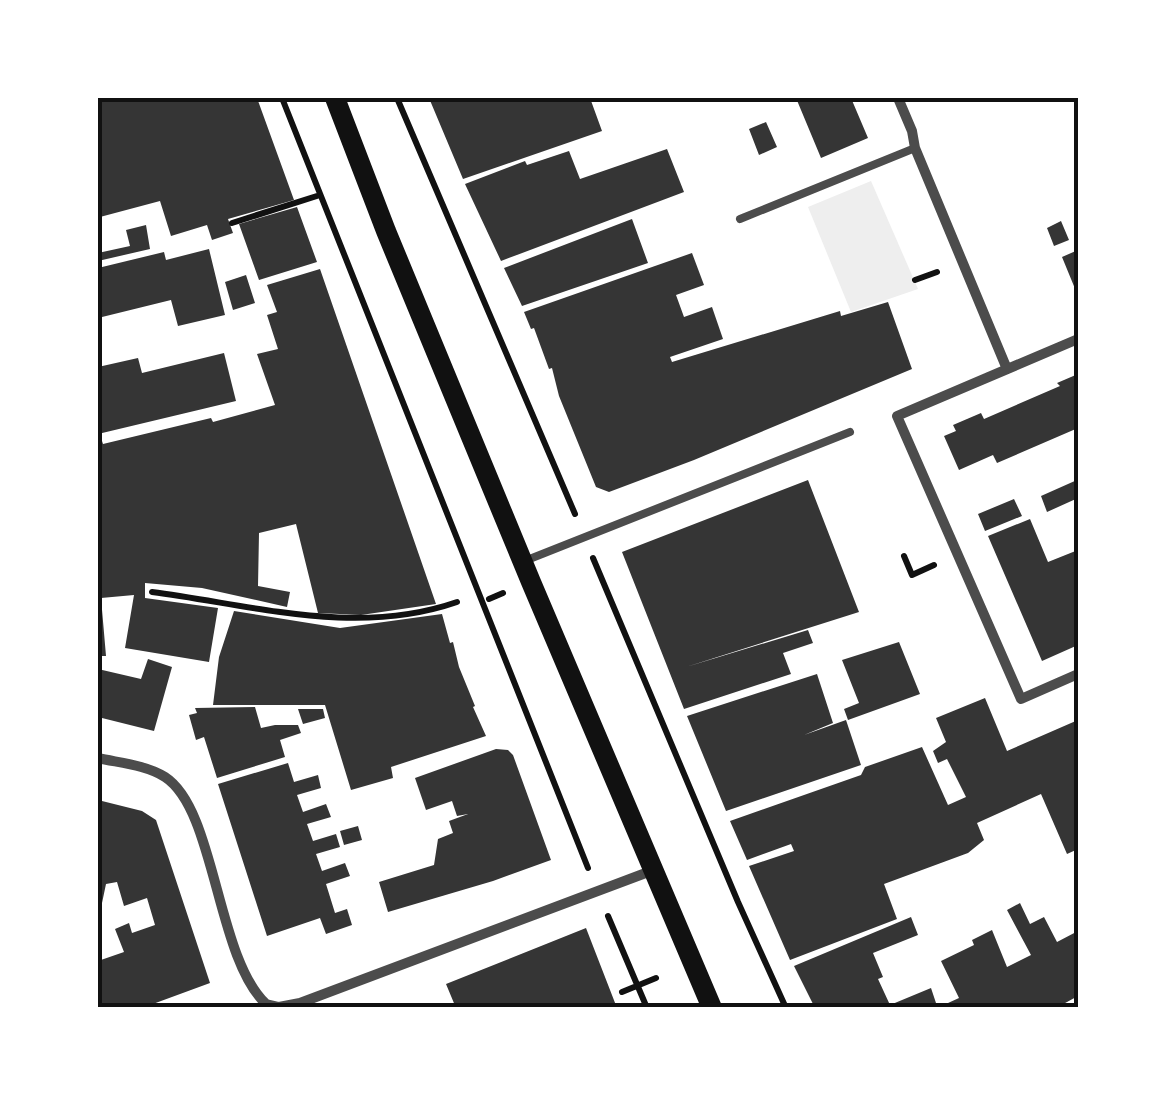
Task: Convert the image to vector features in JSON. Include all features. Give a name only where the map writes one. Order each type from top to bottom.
[{"type":"main road","points":[[335,98],[522,562],[712,1008]]},
{"type":"street","points":[[898,98],[1007,369]]},
{"type":"street","points":[[1078,339],[897,416],[1021,699],[1078,674]]},
{"type":"street","points":[[98,758],[151,770],[179,789],[195,823],[242,968],[264,1006],[300,1003],[652,871]]},
{"type":"lane","points":[[740,219],[915,148]]},
{"type":"lane","points":[[522,562],[850,432]]},
{"type":"path","points":[[282,98],[646,1008]]},
{"type":"path","points":[[232,223],[320,196]]},
{"type":"path","points":[[152,592],[345,620],[437,609],[457,602]]},
{"type":"path","points":[[622,992],[656,978]]},
{"type":"shaded area","points":[[871,181],[918,289],[851,312],[808,207]]},
{"type":"building","points":[[98,98],[257,98],[294,200],[228,219],[233,233],[212,240],[207,225],[171,236],[160,201],[100,217]]},
{"type":"building","points":[[429,98],[590,98],[602,131],[463,179]]},
{"type":"building","points":[[796,98],[851,98],[868,138],[821,158]]},
{"type":"building","points":[[766,122],[777,147],[759,155],[749,129]]},
{"type":"building","points":[[667,149],[684,192],[501,261],[465,184],[525,161],[527,165],[569,151],[580,179]]},
{"type":"building","points":[[297,207],[317,262],[259,280],[239,224]]},
{"type":"building","points":[[632,219],[648,263],[522,306],[504,268]]},
{"type":"building","points":[[1061,221],[1069,240],[1054,246],[1047,228]]},
{"type":"building","points":[[146,225],[150,249],[98,261],[98,253],[130,246],[126,230]]},
{"type":"building","points":[[209,249],[225,315],[178,326],[171,300],[98,318],[98,268],[164,252],[166,260]]},
{"type":"building","points":[[1078,250],[1078,296],[1062,257]]},
{"type":"building","points":[[692,253],[704,285],[676,295],[684,317],[712,307],[723,339],[670,357],[672,362],[840,311],[841,316],[888,302],[912,369],[609,492],[596,487],[559,396],[552,368],[549,369],[524,312]]},
{"type":"building","points":[[320,269],[436,604],[361,615],[318,613],[296,524],[259,533],[258,586],[290,592],[287,607],[202,588],[145,583],[145,598],[218,608],[209,662],[125,648],[134,595],[101,598],[106,656],[98,656],[98,442],[211,418],[213,422],[275,405],[257,354],[278,349],[267,315],[277,312],[267,285]]},
{"type":"building","points":[[246,275],[255,303],[233,310],[225,282]]},
{"type":"building","points":[[224,353],[236,401],[98,434],[98,367],[138,358],[142,373]]},
{"type":"building","points":[[1078,374],[1078,428],[997,463],[993,455],[959,470],[944,436],[956,431],[953,425],[981,413],[984,419],[1060,386],[1057,383]]},
{"type":"building","points":[[808,480],[859,612],[686,667],[808,630],[813,643],[783,653],[791,674],[684,709],[622,552]]},
{"type":"building","points":[[1077,480],[1078,498],[1047,512],[1041,496]]},
{"type":"building","points":[[1014,499],[1022,516],[985,531],[978,514]]},
{"type":"building","points":[[1030,519],[1048,562],[1078,550],[1078,645],[1042,661],[988,536]]},
{"type":"building","points":[[234,611],[340,628],[442,614],[486,736],[391,767],[393,778],[351,790],[325,705],[213,705],[219,657]]},
{"type":"building","points":[[899,642],[920,694],[848,720],[844,709],[859,703],[842,660]]},
{"type":"building","points":[[148,659],[172,667],[154,731],[98,717],[98,669],[141,679]]},
{"type":"building","points":[[817,674],[833,723],[804,735],[846,720],[861,765],[726,811],[687,716]]},
{"type":"building","points":[[985,698],[1007,751],[1078,720],[1078,778],[1074,780],[1078,790],[1078,849],[1067,854],[1041,794],[977,823],[984,840],[968,853],[884,884],[897,919],[790,960],[749,866],[794,851],[791,844],[747,860],[730,821],[861,775],[865,767],[922,747],[948,805],[966,797],[947,759],[938,763],[933,751],[946,742],[936,718]]},
{"type":"building","points":[[255,707],[261,728],[298,725],[301,733],[280,740],[285,757],[217,778],[204,737],[196,740],[189,715],[197,713],[195,708]]},
{"type":"building","points":[[298,709],[323,709],[325,718],[303,724]]},
{"type":"building","points":[[496,749],[508,750],[513,755],[551,860],[388,912],[379,882],[434,865],[438,839],[453,833],[449,821],[468,814],[457,816],[452,801],[426,810],[415,778]]},
{"type":"building","points":[[288,763],[294,782],[318,775],[321,788],[297,795],[303,812],[326,804],[331,817],[307,824],[313,841],[336,834],[340,847],[316,854],[322,871],[345,863],[350,876],[326,884],[335,913],[347,909],[352,925],[326,934],[320,918],[267,936],[218,784]]},
{"type":"building","points":[[98,800],[142,811],[156,820],[210,983],[142,1008],[98,1008],[98,961],[124,952],[115,929],[129,923],[132,933],[155,925],[147,898],[124,906],[117,882],[106,884],[102,903],[98,902]]},
{"type":"building","points":[[358,826],[362,840],[344,845],[340,831]]},
{"type":"building","points":[[1020,903],[1030,924],[1044,917],[1057,942],[1078,931],[1078,996],[1056,1008],[937,1008],[959,998],[941,961],[974,945],[972,940],[992,930],[1007,967],[1031,955],[1007,910]]},
{"type":"building","points":[[911,917],[918,935],[873,953],[883,977],[878,979],[890,1005],[931,988],[936,1003],[925,1008],[815,1008],[794,966]]},
{"type":"building","points":[[586,928],[617,1008],[456,1008],[446,984]]}]
